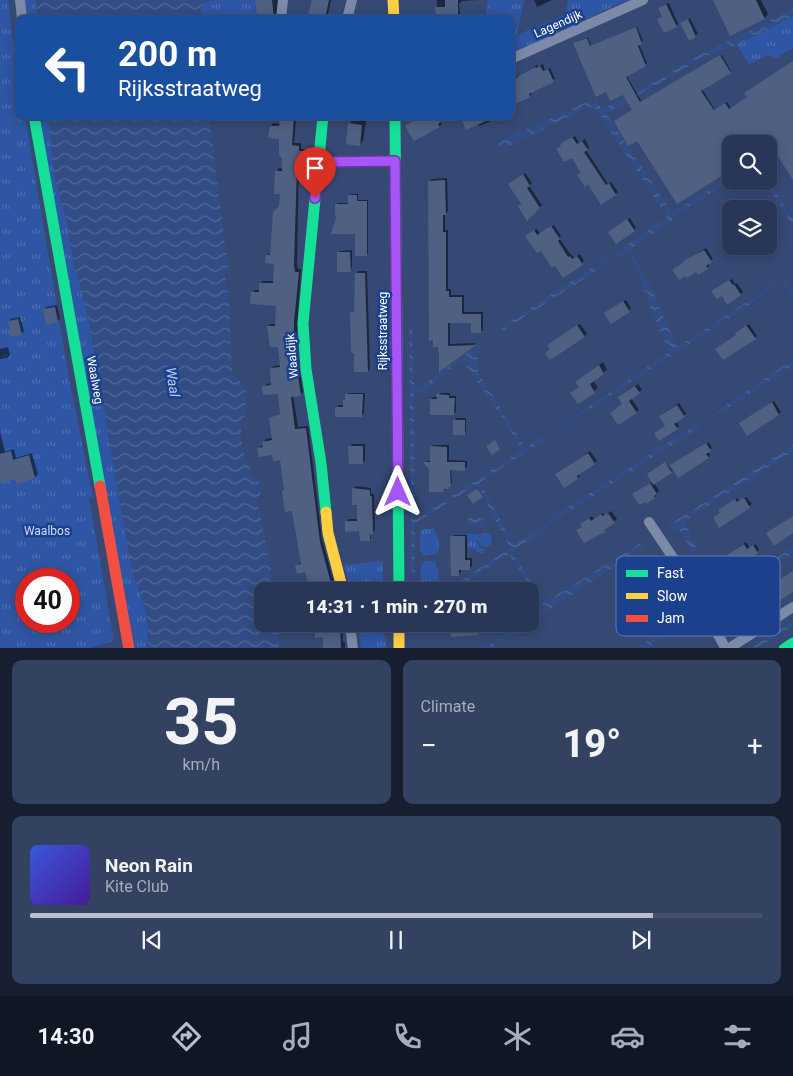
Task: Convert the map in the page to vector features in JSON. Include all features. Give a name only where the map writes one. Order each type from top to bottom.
[{"type":"street","points":[[20,0],[22,15]]},
{"type":"street","points":[[281,15],[283,0]]},
{"type":"street","points":[[348,15],[352,0]]},
{"type":"street","points":[[394,0],[394,15]]},
{"type":"street","name":"Lagendijk","points":[[515,57],[643,0]]},
{"type":"street","name":"Waalweg","points":[[35,120],[129,648]]},
{"type":"street","name":"Waaldijk","points":[[323,120],[303,323],[306,369],[320,462],[328,533],[341,582]]},
{"type":"street","name":"Rijksstraatweg","points":[[395,120],[399,582]]},
{"type":"street","points":[[318,162],[395,161]]},
{"type":"street","points":[[649,522],[672,556]]},
{"type":"street","points":[[780,615],[793,607]]},
{"type":"street","points":[[351,632],[353,648]]},
{"type":"street","points":[[399,632],[399,648]]},
{"type":"street","points":[[720,636],[727,648],[746,636]]},
{"type":"street","points":[[784,648],[793,643]]},
{"type":"green space","name":"Waalbos","points":[[0,0],[8,0],[15,52],[15,120],[26,120],[69,379],[93,497],[89,498],[114,641],[89,648],[0,648]]},
{"type":"green space","points":[[23,0],[36,0],[37,15],[25,15]]},
{"type":"green space","points":[[215,0],[255,0],[256,15],[202,15],[203,3]]},
{"type":"green space","points":[[488,0],[524,0],[517,35],[565,15],[568,0],[628,0],[515,53],[515,15],[486,15]]},
{"type":"green space","points":[[793,16],[793,48],[775,59],[768,55],[749,64],[737,45]]},
{"type":"green space","points":[[37,120],[48,120],[55,179],[68,226],[74,265],[88,316],[132,571],[145,607],[148,626],[147,648],[132,648]]},
{"type":"green space","points":[[434,528],[434,532],[438,536],[439,550],[435,555],[424,555],[420,550],[420,532],[424,529]]},
{"type":"green space","points":[[482,533],[488,533],[492,540],[488,547],[482,547],[478,543],[478,537]]},
{"type":"green space","points":[[467,534],[479,534],[477,542],[480,548],[484,549],[484,553],[478,553],[475,549],[468,548]]},
{"type":"green space","points":[[383,561],[383,582],[349,582],[344,565]]},
{"type":"green space","points":[[424,561],[435,561],[439,578],[438,582],[421,582],[420,571]]},
{"type":"green space","points":[[358,632],[384,632],[387,648],[361,648]]},
{"type":"water","points":[[36,0],[215,0],[203,3],[202,15],[37,15]]},
{"type":"water","points":[[793,8],[793,16],[737,45],[709,55],[608,112],[607,115],[672,213],[722,182],[722,187],[673,217],[672,221],[633,247],[630,254],[625,252],[618,257],[615,253],[667,217],[596,109],[593,107],[587,108],[505,148],[498,145],[503,140],[589,101],[595,100],[603,109],[703,53]]},
{"type":"water","name":"Waal","points":[[48,120],[210,120],[228,268],[225,274],[229,301],[232,372],[245,387],[246,409],[241,429],[242,448],[251,472],[259,481],[261,493],[257,500],[273,582],[254,582],[254,632],[280,632],[278,648],[147,648],[148,626],[145,607],[132,571],[88,316],[74,265],[68,226],[55,179]]},
{"type":"water","points":[[771,190],[775,190],[793,219],[793,226],[777,200]]},
{"type":"water","points":[[593,267],[596,271],[502,331],[501,327]]},
{"type":"water","points":[[648,281],[677,347],[753,298],[755,301],[575,419],[573,417],[669,352],[641,283]]},
{"type":"water","points":[[409,324],[412,325],[413,379],[415,386],[421,386],[479,345],[480,350],[477,353],[478,372],[525,448],[545,435],[547,438],[480,482],[514,545],[531,533],[534,537],[514,550],[513,555],[532,582],[527,582],[509,554],[467,582],[459,582],[510,548],[477,484],[415,524],[415,582],[412,582]],"holes":[[[461,361],[463,361],[503,419],[522,450],[415,520],[414,393],[421,392]]]},
{"type":"water","points":[[793,360],[793,366],[725,410],[723,407]]},
{"type":"water","points":[[698,423],[700,427],[559,518],[557,514]]},
{"type":"water","points":[[793,445],[793,452],[687,520],[685,523],[697,550],[691,552],[683,534],[679,530],[671,530],[668,526]]},
{"type":"water","points":[[468,518],[485,518],[485,527],[468,527]]},
{"type":"water","points":[[641,543],[645,547],[631,556],[620,556]]},
{"type":"water","points":[[793,547],[793,553],[780,561],[779,556]]},
{"type":"water","points":[[616,559],[616,566],[539,616],[539,613],[544,607],[539,599],[539,592],[546,602]]},
{"type":"water","points":[[793,621],[793,626],[780,634],[780,629]]},
{"type":"water","points":[[510,632],[515,632],[490,648],[485,648]]},
{"type":"water","points":[[655,636],[666,636],[647,648],[636,648]]},
{"type":"water","points":[[770,636],[777,636],[758,648],[751,648]]},
{"type":"building","points":[[255,0],[272,0],[274,15],[257,15]]},
{"type":"building","points":[[312,0],[329,0],[326,15],[308,15]]},
{"type":"building","points":[[445,0],[458,0],[458,15],[436,15],[435,7],[445,7]]},
{"type":"building","points":[[713,0],[756,0],[765,19],[730,36]]},
{"type":"building","points":[[666,4],[677,27],[664,33],[657,19],[662,17],[658,8]]},
{"type":"building","points":[[688,19],[696,37],[689,41],[680,23]]},
{"type":"building","points":[[636,27],[642,44],[638,46],[646,66],[626,77],[640,102],[720,55],[731,73],[701,91],[714,110],[725,103],[729,109],[747,97],[744,93],[793,61],[793,180],[777,155],[777,135],[722,135],[722,176],[677,204],[637,141],[628,146],[614,121],[632,110],[623,95],[610,101],[606,92],[596,97],[573,43],[587,38],[590,46]]},
{"type":"building","points":[[540,66],[543,71],[548,69],[554,82],[529,94],[530,97],[515,104],[515,79]]},
{"type":"building","points":[[280,120],[294,120],[292,145],[299,146],[299,151],[303,151],[303,165],[297,165],[294,266],[295,272],[299,272],[294,340],[291,340],[291,361],[296,361],[301,396],[291,397],[295,429],[306,428],[320,542],[331,582],[308,582],[305,572],[297,574],[295,565],[301,564],[292,511],[285,512],[280,460],[273,461],[272,455],[259,457],[257,448],[263,447],[262,442],[272,440],[269,418],[280,414],[278,394],[263,395],[262,386],[271,385],[270,368],[280,367],[278,347],[270,347],[267,326],[275,326],[276,306],[250,304],[251,292],[259,292],[259,283],[273,283],[274,264],[265,263],[266,255],[270,255],[273,212],[279,206],[280,194],[274,194],[275,171],[282,171],[282,158],[279,155],[279,139],[268,138],[270,126],[279,126]]},
{"type":"building","points":[[415,120],[440,120],[441,122],[438,124],[440,127],[414,141],[405,126]]},
{"type":"building","points":[[462,120],[488,120],[466,130]]},
{"type":"building","points":[[348,123],[362,125],[360,146],[346,144]]},
{"type":"building","points":[[572,137],[577,144],[582,141],[588,150],[584,152],[606,185],[609,183],[616,195],[601,205],[588,184],[585,187],[577,175],[581,173],[572,158],[564,162],[556,149],[561,146],[560,144]]},
{"type":"building","points":[[523,174],[530,186],[527,188],[540,208],[527,221],[518,206],[521,204],[508,184]]},
{"type":"building","points":[[445,180],[446,215],[443,215],[443,232],[446,232],[446,291],[449,291],[449,297],[462,297],[462,314],[481,314],[481,333],[471,333],[471,323],[448,323],[448,346],[476,345],[439,372],[438,347],[433,347],[433,340],[429,341],[428,181]]},
{"type":"building","points":[[348,195],[357,195],[357,201],[367,201],[367,256],[355,256],[355,234],[331,234],[337,215],[335,215],[335,204],[348,204]]},
{"type":"building","points":[[627,219],[635,231],[616,244],[608,232]]},
{"type":"building","points":[[551,226],[560,239],[558,241],[568,257],[570,256],[572,259],[577,256],[583,265],[563,278],[555,266],[552,268],[541,251],[537,253],[525,236],[534,230],[537,235]]},
{"type":"building","points":[[704,250],[712,262],[706,266],[708,269],[698,275],[696,272],[680,280],[672,270],[683,261]]},
{"type":"building","points":[[337,252],[350,252],[351,272],[337,272]]},
{"type":"building","points":[[355,273],[365,273],[368,372],[354,372],[354,353],[351,353],[350,312],[354,312]]},
{"type":"building","points":[[729,280],[741,295],[727,305],[722,296],[717,299],[711,291]]},
{"type":"building","points":[[623,301],[630,312],[611,324],[604,313]]},
{"type":"building","points":[[55,307],[58,322],[46,325],[43,309]]},
{"type":"building","points":[[18,319],[22,335],[11,337],[8,321]]},
{"type":"building","points":[[577,325],[585,337],[550,360],[545,353],[550,349],[547,345]]},
{"type":"building","points":[[746,325],[756,339],[723,360],[715,349],[736,335],[735,333]]},
{"type":"building","points":[[599,365],[604,374],[590,384],[595,393],[578,404],[570,393],[579,387],[575,382]]},
{"type":"building","points":[[635,386],[640,393],[629,401],[637,413],[618,425],[610,413],[622,404],[618,397]]},
{"type":"building","points":[[345,394],[363,394],[362,417],[335,417],[335,407],[343,407]]},
{"type":"building","points":[[436,394],[449,395],[449,398],[455,398],[454,415],[430,415],[430,399],[437,399]]},
{"type":"building","points":[[772,402],[779,415],[747,436],[739,423]]},
{"type":"building","points":[[677,405],[685,417],[674,424],[678,429],[659,441],[654,433],[665,426],[659,416]]},
{"type":"building","points":[[453,420],[465,420],[465,435],[453,435]]},
{"type":"building","points":[[495,440],[500,449],[492,455],[486,446]]},
{"type":"building","points":[[706,443],[711,451],[706,454],[709,458],[678,478],[670,465]]},
{"type":"building","points":[[348,446],[363,446],[363,464],[349,464]]},
{"type":"building","points":[[430,446],[447,447],[447,462],[465,462],[465,471],[450,470],[451,487],[444,489],[444,492],[429,492],[429,469],[423,462],[430,462]]},
{"type":"building","points":[[11,451],[13,460],[29,455],[35,478],[17,484],[15,479],[0,483],[0,454]]},
{"type":"building","points":[[588,453],[595,464],[577,476],[578,479],[564,488],[555,474]]},
{"type":"building","points":[[665,462],[672,473],[653,485],[647,474]]},
{"type":"building","points":[[650,483],[657,494],[654,496],[655,498],[646,504],[645,502],[639,505],[632,494]]},
{"type":"building","points":[[352,488],[370,490],[370,496],[372,496],[373,534],[370,535],[370,541],[360,541],[359,531],[345,532],[345,521],[357,521],[357,505],[352,505]]},
{"type":"building","points":[[477,489],[483,497],[473,504],[467,495]]},
{"type":"building","points":[[743,498],[750,508],[719,528],[714,519],[720,513],[718,510],[735,499],[737,502]]},
{"type":"building","points":[[608,513],[615,523],[604,530],[605,532],[584,543],[576,530],[582,527],[580,524],[589,518],[591,521],[601,514],[602,516]]},
{"type":"building","points":[[793,516],[793,533],[774,546],[766,533]]},
{"type":"building","points":[[450,536],[465,536],[465,560],[470,560],[470,570],[459,570],[459,576],[451,576]]},
{"type":"building","points":[[744,544],[747,549],[753,545],[758,553],[753,556],[727,555]]},
{"type":"building","points":[[793,571],[793,592],[780,600],[780,580]]},
{"type":"building","points":[[315,632],[340,632],[341,648],[323,648],[323,637],[315,638]]},
{"type":"building","points":[[451,632],[478,632],[478,635],[451,637]]},
{"type":"waterway","points":[[631,253],[645,282]]},
{"type":"waterway","points":[[595,269],[616,255]]},
{"type":"waterway","points":[[784,282],[793,294]]},
{"type":"waterway","points":[[754,300],[776,284]]},
{"type":"waterway","points":[[699,425],[724,408]]},
{"type":"waterway","points":[[546,436],[573,418]]},
{"type":"waterway","points":[[532,535],[558,517]]},
{"type":"waterway","points":[[694,551],[696,556]]},
{"type":"traffic: fast","points":[[35,120],[100,486]]},
{"type":"traffic: fast","points":[[323,120],[303,323],[306,369],[321,463],[326,512]]},
{"type":"traffic: fast","points":[[395,120],[399,582]]},
{"type":"traffic: fast","points":[[786,648],[793,643]]},
{"type":"traffic: slow","points":[[393,0],[394,15]]},
{"type":"traffic: slow","points":[[326,512],[328,533],[341,582]]},
{"type":"traffic: slow","points":[[399,632],[399,648]]},
{"type":"traffic: jam","points":[[100,486],[129,648]]},
{"type":"route","points":[[315,198],[318,162],[395,161],[398,492]]}]
